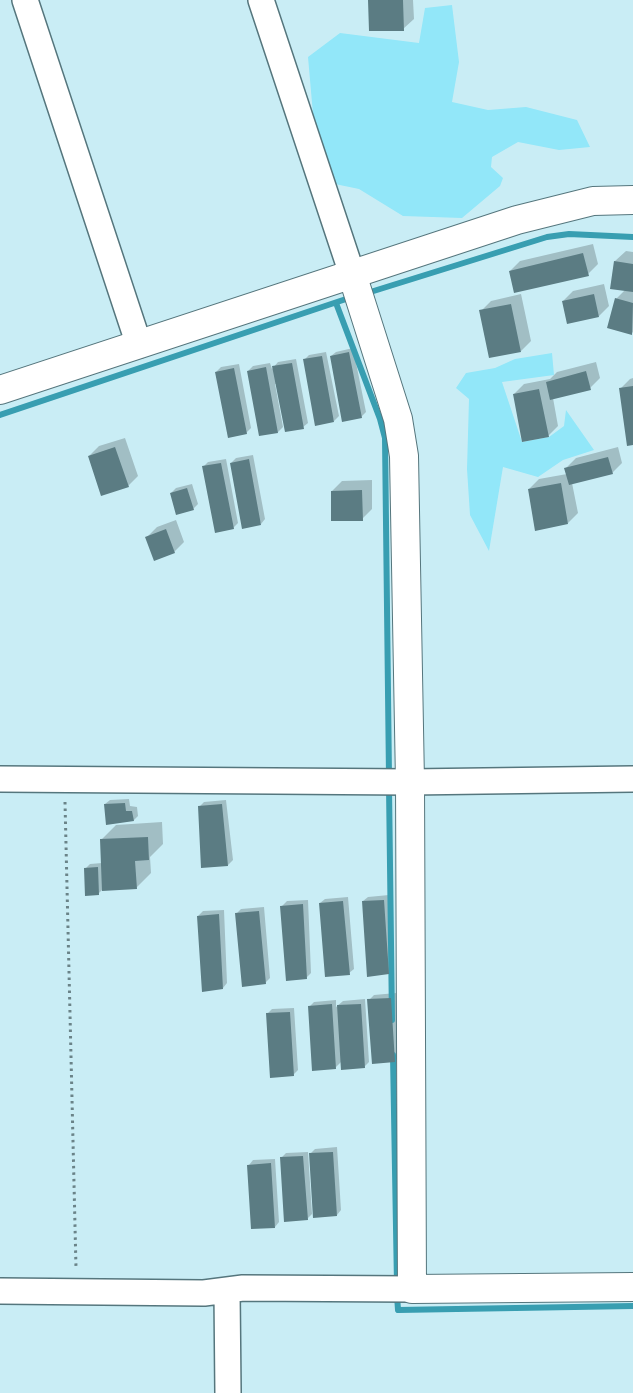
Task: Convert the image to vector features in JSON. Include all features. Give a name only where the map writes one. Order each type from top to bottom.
[{"type":"street","points":[[25,0],[139,345]]},
{"type":"street","points":[[261,0],[398,419],[404,456],[410,782],[412,1289]]},
{"type":"street","points":[[0,390],[517,220],[593,201],[633,200]]},
{"type":"street","points":[[0,779],[64,781],[410,782],[633,779]]},
{"type":"street","points":[[0,1291],[204,1293],[243,1288],[633,1287]]},
{"type":"street","points":[[227,1291],[228,1393]]},
{"type":"path","points":[[64,781],[76,1292]]},
{"type":"shaded area","points":[[452,5],[459,62],[452,102],[488,110],[526,107],[577,120],[590,147],[559,150],[518,142],[492,157],[491,167],[503,178],[500,186],[462,218],[403,216],[359,189],[335,184],[313,114],[308,57],[340,33],[419,43],[425,8]]},
{"type":"shaded area","points":[[552,353],[554,375],[502,382],[522,442],[549,437],[564,426],[566,410],[594,450],[563,460],[538,477],[503,467],[489,551],[470,515],[467,469],[469,399],[456,388],[466,373],[495,368],[515,359]]},
{"type":"building","points":[[368,0],[403,0],[404,31],[369,31]]},
{"type":"building","points":[[583,253],[589,276],[514,293],[509,271]]},
{"type":"building","points":[[614,261],[633,264],[633,292],[610,289]]},
{"type":"building","points":[[594,294],[599,317],[567,324],[562,301]]},
{"type":"building","points":[[615,298],[633,303],[632,335],[607,328]]},
{"type":"building","points":[[511,304],[521,352],[489,358],[479,310]]},
{"type":"building","points":[[349,352],[362,418],[342,422],[330,356]]},
{"type":"building","points":[[322,356],[334,422],[315,426],[303,359]]},
{"type":"building","points":[[292,363],[304,429],[285,432],[272,366]]},
{"type":"building","points":[[266,367],[278,433],[259,436],[247,371]]},
{"type":"building","points":[[234,368],[247,434],[228,438],[215,372]]},
{"type":"building","points":[[586,371],[591,390],[550,400],[546,382]]},
{"type":"building","points":[[633,386],[633,445],[627,446],[619,388]]},
{"type":"building","points":[[539,389],[549,437],[522,442],[513,394]]},
{"type":"building","points":[[115,447],[129,487],[101,496],[88,456]]},
{"type":"building","points":[[608,457],[613,474],[569,485],[564,468]]},
{"type":"building","points":[[249,459],[261,525],[242,529],[230,463]]},
{"type":"building","points":[[221,463],[234,529],[215,533],[202,466]]},
{"type":"building","points":[[561,483],[568,524],[535,531],[528,489]]},
{"type":"building","points":[[187,488],[194,510],[176,515],[170,493]]},
{"type":"building","points":[[362,490],[363,521],[331,521],[331,491]]},
{"type":"building","points":[[166,529],[175,553],[154,561],[145,537]]},
{"type":"building","points":[[125,803],[126,811],[132,811],[134,821],[106,825],[104,804]]},
{"type":"building","points":[[222,804],[228,866],[201,868],[198,806]]},
{"type":"building","points":[[148,837],[149,860],[135,861],[137,889],[102,891],[100,839]]},
{"type":"building","points":[[98,867],[99,895],[85,896],[84,868]]},
{"type":"building","points":[[384,900],[389,974],[367,977],[362,901]]},
{"type":"building","points":[[343,901],[350,975],[325,977],[319,903]]},
{"type":"building","points":[[303,904],[307,979],[286,981],[280,906]]},
{"type":"building","points":[[259,911],[266,984],[242,987],[235,913]]},
{"type":"building","points":[[219,914],[223,989],[202,992],[197,916]]},
{"type":"building","points":[[391,998],[395,1062],[372,1064],[367,999]]},
{"type":"building","points":[[332,1004],[336,1069],[312,1071],[308,1006]]},
{"type":"building","points":[[361,1004],[365,1068],[341,1070],[337,1005]]},
{"type":"building","points":[[290,1012],[294,1076],[270,1078],[266,1013]]},
{"type":"building","points":[[333,1152],[337,1216],[313,1218],[309,1153]]},
{"type":"building","points":[[303,1156],[308,1220],[284,1222],[280,1157]]},
{"type":"building","points":[[271,1163],[275,1228],[251,1229],[247,1165]]},
{"type":"waterway","points":[[364,294],[547,237],[569,234],[633,237]]},
{"type":"waterway","points":[[0,415],[352,297]]},
{"type":"waterway","points":[[336,303],[380,419],[385,438],[389,777]]},
{"type":"waterway","points":[[389,787],[392,1020]]},
{"type":"waterway","points":[[393,1055],[397,1285]]},
{"type":"waterway","points":[[397,1295],[398,1310],[633,1306]]}]
